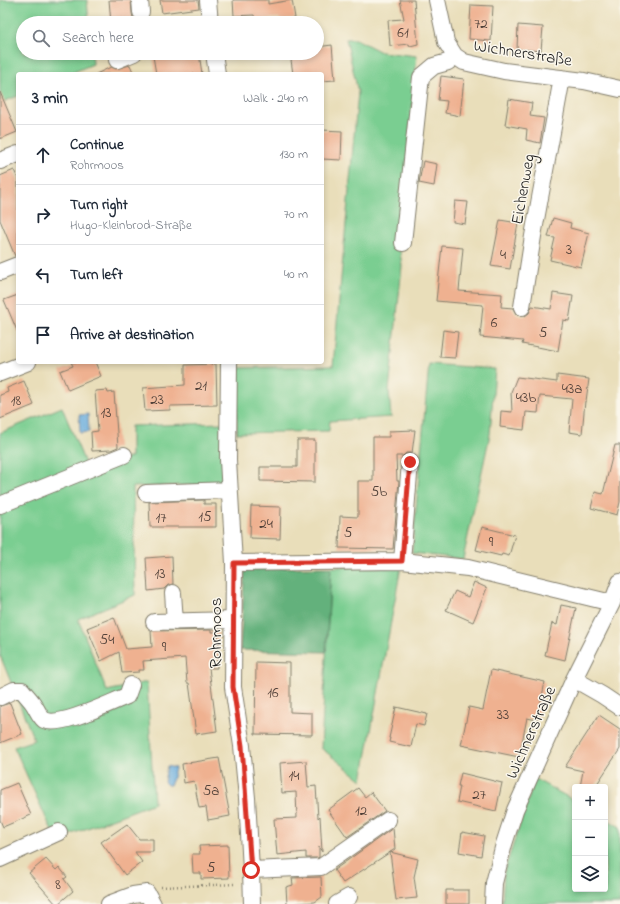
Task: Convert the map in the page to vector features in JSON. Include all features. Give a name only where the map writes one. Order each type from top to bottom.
[{"type":"street","points":[[208,0],[209,16]]},
{"type":"street","name":"Wichnerstraße","points":[[436,0],[446,42],[455,56],[464,62],[475,66],[584,81],[620,89]]},
{"type":"street","points":[[403,243],[421,77],[434,66],[448,62],[455,56]]},
{"type":"street","points":[[215,60],[217,72]]},
{"type":"street","name":"Eichenweg","points":[[522,307],[533,236],[562,78]]},
{"type":"street","points":[[0,161],[16,155]]},
{"type":"street","points":[[0,272],[16,266]]},
{"type":"street","points":[[0,373],[23,364]]},
{"type":"street","name":"Rohrmoos","points":[[229,364],[228,460],[234,563],[233,687],[242,746],[252,904]]},
{"type":"street","points":[[0,505],[124,456]]},
{"type":"street","points":[[402,561],[410,462]]},
{"type":"street","points":[[146,493],[230,490]]},
{"type":"street","points":[[234,563],[402,561],[468,568],[612,603]]},
{"type":"street","name":"Wichnerstraße","points":[[493,904],[494,883],[515,810],[574,679],[612,603],[620,582]]},
{"type":"street","points":[[174,593],[175,622]]},
{"type":"street","points":[[154,622],[234,620]]},
{"type":"street","points":[[574,679],[620,707]]},
{"type":"street","points":[[0,696],[14,690],[22,690],[32,702],[42,719],[49,722],[70,719],[127,696],[132,685]]},
{"type":"street","points":[[251,877],[321,867],[388,820]]},
{"type":"street","points":[[0,858],[59,832]]},
{"type":"street","points":[[109,904],[133,895],[150,899]]},
{"type":"path","points":[[150,899],[156,887],[251,877]]},
{"type":"green space","points":[[0,0],[87,0],[88,16],[16,16],[16,60],[93,60],[93,64],[74,72],[16,72],[16,97],[0,103]]},
{"type":"green space","points":[[346,39],[356,39],[381,52],[417,56],[399,245],[402,266],[389,391],[391,417],[330,421],[329,431],[237,433],[236,368],[333,366],[358,92]]},
{"type":"green space","points":[[429,364],[495,369],[490,434],[463,559],[412,553]]},
{"type":"green space","points":[[62,407],[89,473],[131,457],[131,426],[222,423],[225,484],[133,487],[135,595],[78,619],[107,691],[147,682],[154,803],[56,840],[14,747],[34,740],[0,655],[0,433]]},
{"type":"green space","points":[[331,567],[401,567],[362,780],[321,748]]},
{"type":"green space","points":[[331,567],[326,652],[240,650],[245,568]]},
{"type":"green space","points":[[535,779],[572,799],[572,892],[608,892],[608,820],[620,827],[620,904],[502,904],[504,872]]},
{"type":"water","points":[[88,414],[89,432],[80,433],[79,415]]},
{"type":"water","points":[[167,766],[175,768],[170,785],[167,785],[164,782]]},
{"type":"building","points":[[109,0],[131,0],[133,16],[110,16]]},
{"type":"building","points":[[160,0],[198,0],[199,8],[162,13]]},
{"type":"building","points":[[233,0],[268,0],[268,4],[292,0],[295,16],[254,15],[234,16]]},
{"type":"building","points":[[400,0],[414,0],[418,44],[410,46],[409,44],[390,46],[388,20],[404,19]]},
{"type":"building","points":[[471,5],[493,6],[491,41],[469,39]]},
{"type":"building","points":[[518,25],[543,27],[541,51],[517,49]]},
{"type":"building","points":[[332,45],[335,80],[324,81],[324,72],[293,72],[291,60],[324,60],[324,46]]},
{"type":"building","points":[[154,60],[200,60],[202,72],[156,72]]},
{"type":"building","points":[[130,65],[133,72],[100,72],[111,67],[116,69]]},
{"type":"building","points":[[441,76],[464,79],[460,116],[445,113],[447,101],[438,100]]},
{"type":"building","points":[[0,92],[16,132],[0,139]]},
{"type":"building","points":[[509,99],[532,103],[530,116],[544,118],[540,143],[526,140],[527,129],[505,125]]},
{"type":"building","points":[[324,130],[342,131],[341,160],[324,159]]},
{"type":"building","points":[[423,161],[437,164],[434,186],[419,183]]},
{"type":"building","points":[[14,170],[16,174],[16,256],[0,220],[0,176]]},
{"type":"building","points":[[455,201],[468,202],[465,224],[453,222]]},
{"type":"building","points":[[553,218],[571,223],[570,228],[589,233],[581,267],[550,260],[555,238],[548,237]]},
{"type":"building","points":[[500,220],[518,223],[510,269],[491,266]]},
{"type":"building","points":[[442,246],[463,248],[459,291],[502,294],[501,307],[513,308],[516,314],[520,316],[525,316],[529,313],[532,306],[551,309],[553,293],[573,296],[569,321],[563,320],[558,351],[522,344],[523,341],[480,337],[483,305],[436,301]]},
{"type":"building","points":[[16,296],[16,328],[4,300]]},
{"type":"building","points":[[443,330],[458,332],[455,358],[440,357]]},
{"type":"building","points":[[72,364],[96,364],[101,376],[68,390],[60,371],[73,366]]},
{"type":"building","points":[[216,364],[217,405],[170,406],[170,410],[145,411],[143,388],[185,385],[185,365]]},
{"type":"building","points":[[557,375],[589,379],[582,434],[569,432],[572,399],[540,396],[538,413],[526,412],[524,430],[500,427],[501,411],[512,412],[511,392],[517,377],[557,382]]},
{"type":"building","points":[[24,381],[34,405],[0,419],[0,395],[8,392],[7,388]]},
{"type":"building","points":[[107,390],[108,393],[114,392],[118,447],[111,450],[92,451],[91,432],[98,431],[95,391]]},
{"type":"building","points":[[415,430],[412,453],[406,453],[403,456],[396,456],[397,481],[399,481],[393,549],[339,548],[340,516],[358,517],[358,481],[373,481],[373,437],[389,437],[389,431]]},
{"type":"building","points":[[297,440],[315,440],[315,482],[260,481],[260,467],[297,467]]},
{"type":"building","points":[[615,445],[620,445],[620,502],[617,515],[591,508],[595,492],[603,494]]},
{"type":"building","points":[[204,500],[204,504],[216,504],[216,527],[150,527],[149,502]]},
{"type":"building","points":[[251,506],[281,507],[280,539],[250,538]]},
{"type":"building","points":[[482,527],[515,535],[509,556],[502,554],[501,556],[476,550]]},
{"type":"building","points":[[172,556],[173,584],[168,585],[164,589],[148,591],[146,558]]},
{"type":"building","points":[[474,582],[487,588],[473,622],[446,610],[455,591],[468,597]]},
{"type":"building","points":[[561,605],[576,608],[565,660],[545,655],[552,623],[557,625]]},
{"type":"building","points":[[114,617],[126,649],[152,647],[151,631],[211,630],[211,632],[218,632],[219,660],[217,660],[217,668],[209,668],[217,731],[196,734],[189,683],[187,683],[185,658],[143,661],[144,670],[139,670],[139,672],[122,673],[119,652],[101,661],[87,628]]},
{"type":"building","points":[[256,662],[290,663],[290,712],[312,713],[312,735],[255,734]]},
{"type":"building","points":[[491,670],[545,682],[537,720],[527,718],[519,757],[461,745],[469,707],[483,710]]},
{"type":"building","points":[[10,703],[22,734],[0,743],[0,706]]},
{"type":"building","points":[[396,707],[427,714],[424,726],[416,724],[411,747],[389,742]]},
{"type":"building","points":[[599,715],[620,729],[620,749],[597,784],[581,784],[583,771],[565,767]]},
{"type":"building","points":[[219,758],[230,816],[208,820],[206,807],[199,808],[194,781],[184,783],[182,764]]},
{"type":"building","points":[[306,761],[308,787],[316,786],[318,818],[320,816],[322,852],[319,847],[318,858],[306,858],[306,852],[277,855],[274,819],[297,818],[296,792],[282,793],[280,763]]},
{"type":"building","points":[[461,773],[502,783],[496,811],[457,802]]},
{"type":"building","points":[[17,783],[31,815],[3,827],[0,820],[0,790]]},
{"type":"building","points":[[358,788],[365,797],[371,792],[385,811],[347,837],[328,810]]},
{"type":"building","points":[[127,824],[139,839],[153,839],[153,852],[135,852],[142,862],[125,875],[101,842]]},
{"type":"building","points":[[393,828],[395,849],[343,883],[334,870]]},
{"type":"building","points":[[462,832],[484,836],[481,856],[459,852]]},
{"type":"building","points":[[228,845],[229,878],[201,879],[201,873],[193,873],[192,854],[200,854],[199,846]]},
{"type":"building","points":[[390,852],[418,859],[414,877],[417,898],[396,900]]},
{"type":"building","points":[[46,859],[56,870],[59,867],[67,877],[64,879],[73,891],[58,904],[56,904],[29,873]]},
{"type":"building","points":[[321,877],[322,897],[315,902],[287,904],[286,887],[293,885],[292,878]]},
{"type":"building","points":[[446,890],[469,890],[469,904],[446,904]]},
{"type":"route","points":[[251,870],[247,798],[242,746],[233,687],[234,563],[402,561],[410,462]]}]
